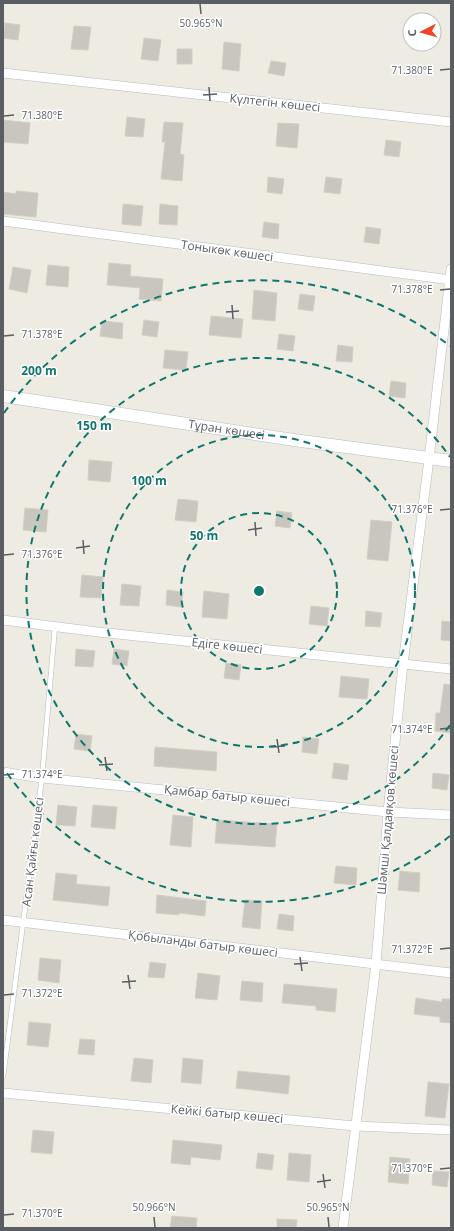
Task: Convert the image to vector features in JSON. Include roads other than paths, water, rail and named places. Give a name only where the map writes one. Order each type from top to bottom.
[{"type":"street","name":"Күлтегін көшесі","points":[[3,74],[451,122]]},
{"type":"street","name":"Тоныкөк көшесі","points":[[3,222],[450,280]]},
{"type":"street","name":"Шәмші Қалдаяқов көшесі","points":[[343,1228],[376,964],[388,812],[403,664],[451,269]]},
{"type":"street","name":"Тұран көшесі","points":[[3,396],[294,440],[451,461]]},
{"type":"street","name":"Едіге көшесі","points":[[3,620],[106,633],[451,670]]},
{"type":"street","name":"Қамбар батыр көшесі","points":[[3,772],[42,778],[388,812],[451,815]]},
{"type":"street","name":"Қобыланды батыр көшесі","points":[[3,920],[451,973]]},
{"type":"street","name":"Кейкі батыр көшесі","points":[[3,1093],[355,1126],[451,1130]]},
{"type":"lane","name":"Асан Қайғы көшесі","points":[[3,1077],[42,778],[56,626]]}]
